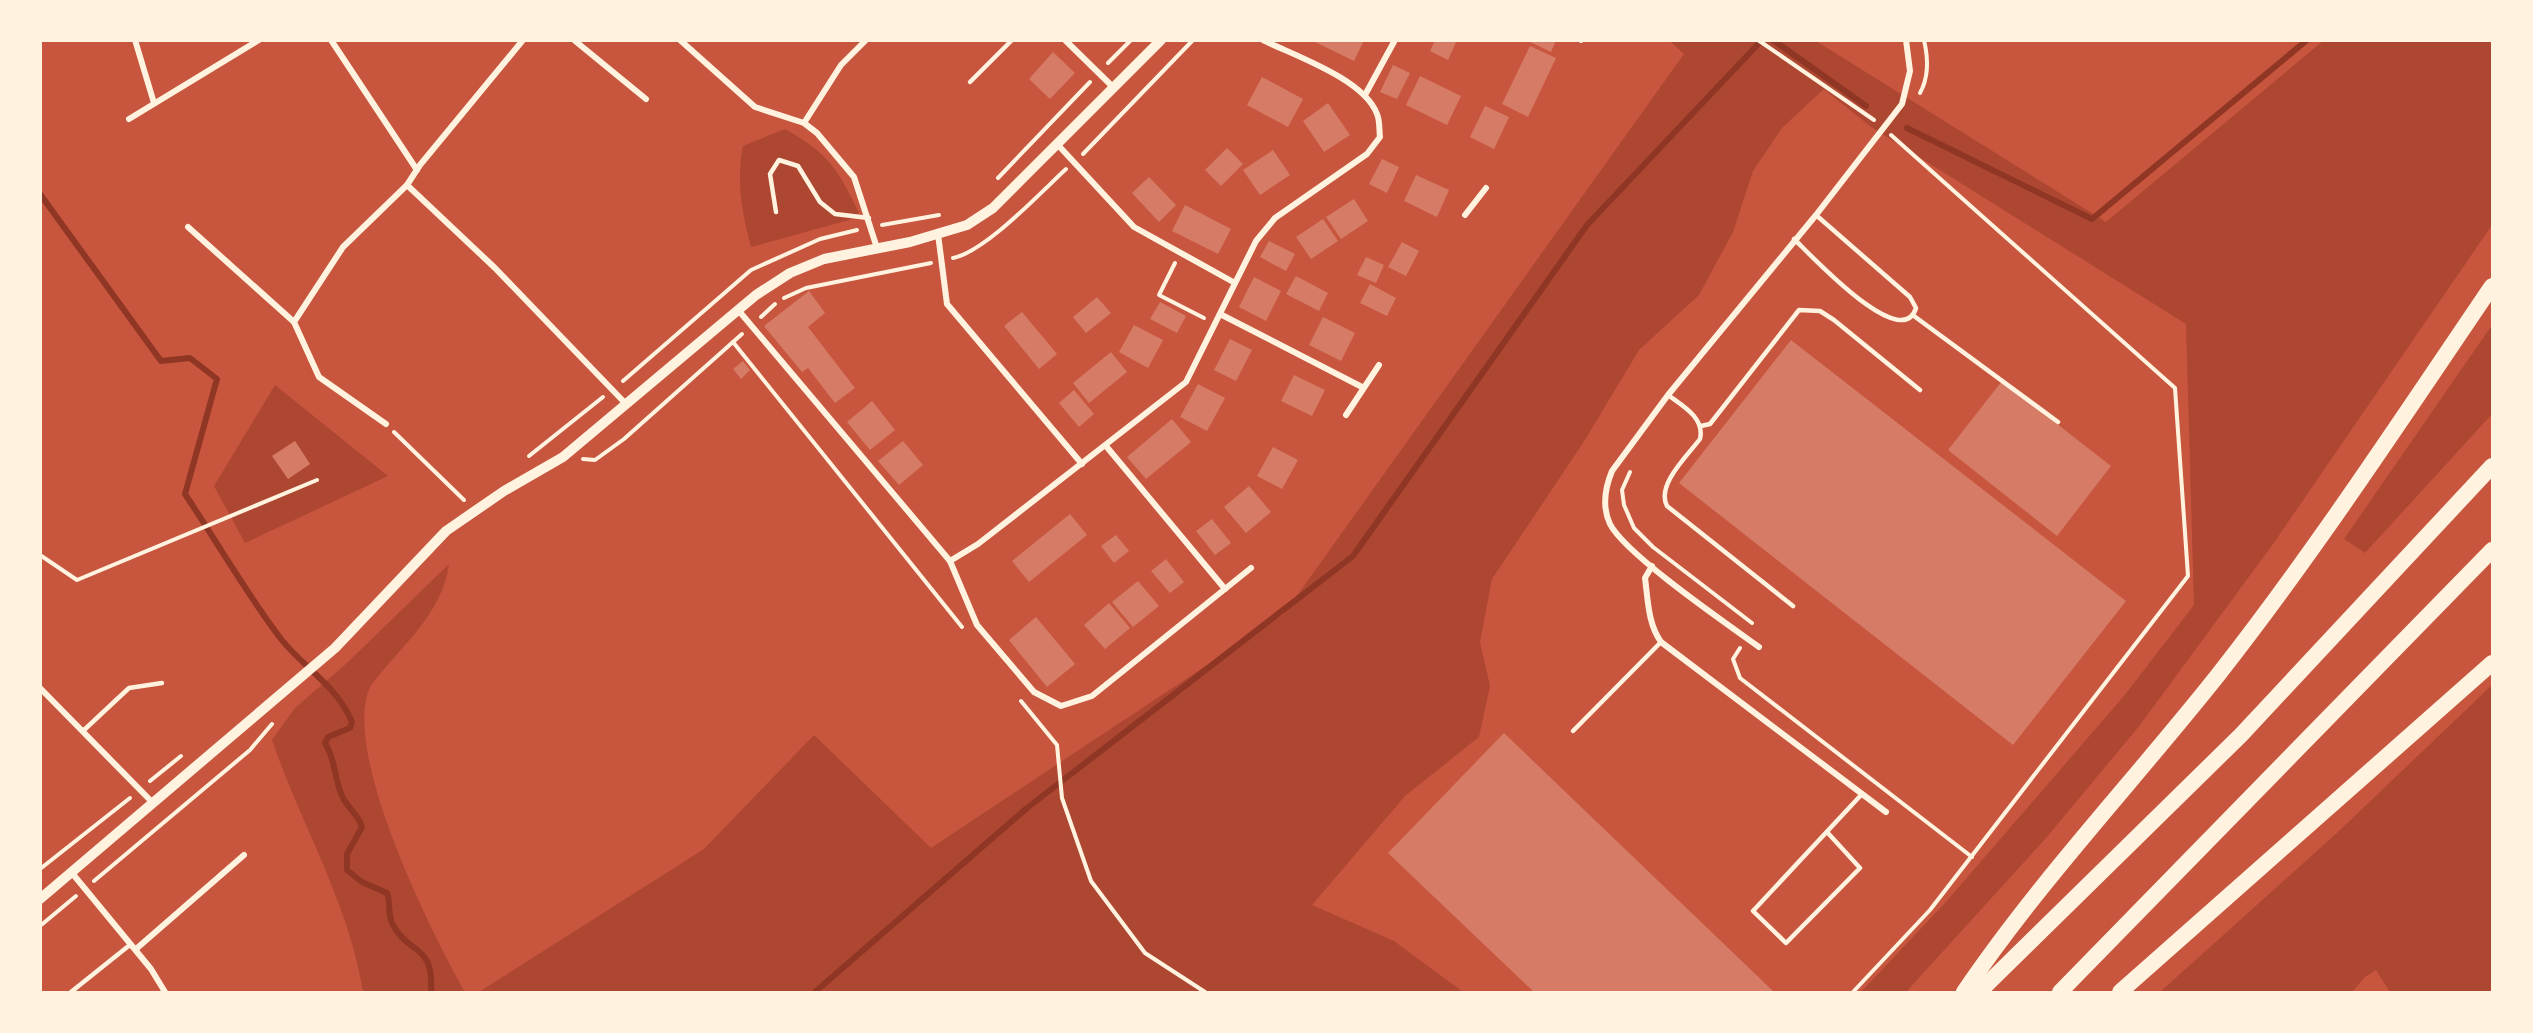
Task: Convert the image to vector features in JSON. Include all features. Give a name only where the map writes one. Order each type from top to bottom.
[{"type":"highway","points":[[1964,993],[1998,942],[2218,675],[2286,586],[2493,286]]},
{"type":"highway","points":[[1979,993],[2241,735],[2493,466]]},
{"type":"highway","points":[[2060,993],[2493,550]]},
{"type":"highway","points":[[2120,993],[2493,663]]},
{"type":"street","points":[[135,40],[154,103]]},
{"type":"street","points":[[129,119],[259,40]]},
{"type":"street","points":[[331,40],[419,168]]},
{"type":"street","points":[[294,322],[343,247],[407,185],[523,40]]},
{"type":"street","points":[[574,40],[646,99]]},
{"type":"street","points":[[680,40],[755,107],[804,123],[818,133],[855,177],[877,248]]},
{"type":"street","points":[[804,123],[841,65],[866,40]]},
{"type":"street","points":[[1065,40],[1114,88]]},
{"type":"street","points":[[40,899],[335,648],[446,531],[504,491],[563,457],[739,312],[756,295],[790,273],[824,259],[938,234],[967,225],[993,208],[1161,40]]},
{"type":"street","points":[[950,561],[978,544],[1186,382],[1256,241],[1275,218],[1367,154],[1380,137],[1378,114],[1365,95],[1339,77],[1263,40]]},
{"type":"street","points":[[1365,95],[1395,40]]},
{"type":"street","points":[[1759,647],[1622,543],[1610,525],[1605,512],[1606,492],[1612,471],[1668,395],[1816,215],[1902,104],[1910,71],[1906,40]]},
{"type":"street","points":[[1058,145],[1134,227],[1235,283]]},
{"type":"street","points":[[407,185],[495,268],[626,404]]},
{"type":"street","points":[[1465,215],[1486,188]]},
{"type":"street","points":[[188,226],[294,322],[319,377],[386,424]]},
{"type":"street","points":[[938,234],[947,304],[1082,464]]},
{"type":"street","points":[[739,312],[950,561],[977,625],[1034,692],[1062,705],[1092,696],[1251,568]]},
{"type":"street","points":[[1220,314],[1362,387]]},
{"type":"street","points":[[1346,415],[1362,387],[1379,365]]},
{"type":"street","points":[[1106,446],[1225,589]]},
{"type":"street","points":[[1652,566],[1645,578],[1650,617],[1655,634],[1661,642],[1886,812]]},
{"type":"street","points":[[40,688],[153,803]]},
{"type":"street","points":[[133,946],[244,855]]},
{"type":"street","points":[[72,873],[152,969],[165,993]]},
{"type":"lane","points":[[970,82],[1012,40]]},
{"type":"lane","points":[[776,212],[770,174],[779,160],[798,166],[820,202],[835,214],[869,218]]},
{"type":"lane","points":[[1794,239],[1849,290],[1883,315],[1896,321],[1906,321],[1914,316],[1916,308],[1910,297],[1816,215]]},
{"type":"lane","points":[[1701,426],[1710,424],[1799,310],[1820,312],[1834,320],[1920,390]]},
{"type":"lane","points":[[1914,316],[2058,422]]},
{"type":"lane","points":[[1668,395],[1692,414],[1701,426],[1700,439],[1665,487],[1663,498],[1667,506],[1793,606]]},
{"type":"lane","points":[[1573,731],[1661,642]]},
{"type":"lane","points":[[83,731],[129,688],[162,682]]},
{"type":"lane","points":[[1827,832],[1860,868],[1786,943],[1753,911],[1862,794]]},
{"type":"lane","points":[[71,993],[133,946]]},
{"type":"path","points":[[993,183],[1131,40]]},
{"type":"path","points":[[563,457],[595,460],[624,439],[779,300],[806,288],[961,257],[989,239],[1074,162],[1193,40]]},
{"type":"path","points":[[1758,40],[1876,122]]},
{"type":"path","points":[[1853,993],[1930,910],[2188,576],[2175,388],[1882,130]]},
{"type":"path","points":[[871,227],[948,213]]},
{"type":"path","points":[[1180,254],[1159,295],[1206,320],[1202,327],[1211,332]]},
{"type":"path","points":[[733,342],[969,635]]},
{"type":"path","points":[[386,424],[465,500]]},
{"type":"path","points":[[40,555],[77,580],[317,480]]},
{"type":"path","points":[[1746,638],[1733,659],[1740,678],[1972,857]]},
{"type":"path","points":[[40,926],[250,750],[278,718],[279,695]]},
{"type":"path","points":[[1020,699],[1057,745],[1062,798],[1091,881],[1144,953],[1205,993]]},
{"type":"path","points":[[40,869],[184,753]]},
{"type":"shaded area","points":[[1670,41],[1816,41],[2106,222],[2323,41],[2492,41],[2492,225],[2273,544],[2140,725],[2046,838],[1906,992],[1861,992],[1945,903],[2124,696],[2194,605],[2186,324],[1871,127],[1824,89],[1782,128],[1753,171],[1733,232],[1699,295],[1639,350],[1583,443],[1492,579],[1480,642],[1490,686],[1479,737],[1405,796],[1312,905],[1394,941],[1463,992],[479,992],[704,849],[814,735],[931,848],[1284,614],[1684,54]]},
{"type":"shaded area","points":[[785,129],[812,146],[838,173],[859,213],[849,220],[751,247],[741,196],[740,171],[743,146]]},
{"type":"shaded area","points":[[2492,325],[2492,414],[2365,553],[2344,539]]},
{"type":"shaded area","points":[[275,385],[388,476],[245,543],[214,486]],"holes":[[[295,441],[310,464],[288,479],[273,456]]]},
{"type":"shaded area","points":[[449,564],[445,583],[429,615],[370,687],[364,716],[368,754],[378,796],[394,841],[412,886],[465,992],[363,992],[347,927],[336,896],[272,740],[295,708],[347,663]]},
{"type":"shaded area","points":[[2492,685],[2492,992],[2390,992],[2376,970],[2365,977],[2352,992],[2160,992],[2338,832]]},
{"type":"building","points":[[1311,40],[1364,40],[1354,61]]},
{"type":"building","points":[[1435,40],[1457,40],[1448,60],[1430,51]]},
{"type":"building","points":[[1526,40],[1556,40],[1551,52]]},
{"type":"building","points":[[1530,46],[1556,58],[1528,117],[1502,104]]},
{"type":"building","points":[[1053,52],[1075,73],[1050,99],[1029,79]]},
{"type":"building","points":[[1393,65],[1410,73],[1397,99],[1380,92]]},
{"type":"building","points":[[1420,76],[1461,96],[1447,125],[1406,105]]},
{"type":"building","points":[[1262,77],[1303,99],[1288,127],[1247,105]]},
{"type":"building","points":[[1328,103],[1350,135],[1324,152],[1303,121]]},
{"type":"building","points":[[1485,106],[1509,117],[1494,149],[1470,137]]},
{"type":"building","points":[[1227,148],[1243,164],[1221,186],[1205,170]]},
{"type":"building","points":[[1273,150],[1290,175],[1260,195],[1243,170]]},
{"type":"building","points":[[1382,159],[1399,167],[1387,193],[1369,184]]},
{"type":"building","points":[[1416,175],[1449,190],[1437,217],[1404,201]]},
{"type":"building","points":[[1149,177],[1176,205],[1159,222],[1132,193]]},
{"type":"building","points":[[1354,199],[1368,221],[1341,239],[1326,217]]},
{"type":"building","points":[[1185,205],[1231,229],[1218,254],[1172,231]]},
{"type":"building","points":[[1323,219],[1338,241],[1311,259],[1296,237]]},
{"type":"building","points":[[1269,241],[1295,254],[1286,271],[1260,257]]},
{"type":"building","points":[[1402,242],[1419,251],[1406,276],[1388,267]]},
{"type":"building","points":[[1366,257],[1384,265],[1376,283],[1357,275]]},
{"type":"building","points":[[1296,276],[1328,293],[1319,311],[1286,294]]},
{"type":"building","points":[[1254,277],[1281,291],[1266,321],[1239,307]]},
{"type":"building","points":[[1370,284],[1396,298],[1387,316],[1360,303]]},
{"type":"building","points":[[809,291],[825,313],[808,327],[855,388],[835,403],[808,368],[802,372],[764,326]]},
{"type":"building","points":[[1097,297],[1111,313],[1086,333],[1073,317]]},
{"type":"building","points":[[1160,302],[1186,316],[1177,333],[1150,319]]},
{"type":"building","points":[[1022,312],[1057,354],[1039,369],[1004,326]]},
{"type":"building","points":[[1323,317],[1355,333],[1341,361],[1309,345]]},
{"type":"building","points":[[1134,325],[1163,340],[1148,368],[1119,352]]},
{"type":"building","points":[[1230,339],[1252,350],[1236,381],[1214,370]]},
{"type":"building","points":[[1791,340],[2126,601],[2013,745],[1679,483]]},
{"type":"building","points":[[1111,352],[1127,372],[1089,403],[1073,383]]},
{"type":"building","points":[[743,361],[750,370],[741,379],[733,369]]},
{"type":"building","points":[[1294,375],[1325,390],[1312,416],[1281,401]]},
{"type":"building","points":[[2002,381],[2111,466],[2057,536],[1948,450]]},
{"type":"building","points":[[1198,384],[1225,398],[1207,431],[1180,417]]},
{"type":"building","points":[[1074,390],[1094,414],[1079,427],[1059,403]]},
{"type":"building","points":[[872,401],[895,430],[870,450],[847,422]]},
{"type":"building","points":[[1172,419],[1191,442],[1146,479],[1127,457]]},
{"type":"building","points":[[295,441],[310,464],[288,479],[272,456]]},
{"type":"building","points":[[903,441],[923,465],[899,485],[878,461]]},
{"type":"building","points":[[1273,447],[1298,460],[1282,489],[1257,476]]},
{"type":"building","points":[[1249,486],[1271,512],[1246,533],[1224,507]]},
{"type":"building","points":[[1070,514],[1087,535],[1029,582],[1012,561]]},
{"type":"building","points":[[1212,519],[1231,543],[1215,555],[1196,531]]},
{"type":"building","points":[[1116,535],[1129,551],[1114,563],[1101,546]]},
{"type":"building","points":[[1166,559],[1184,582],[1170,593],[1151,571]]},
{"type":"building","points":[[1138,581],[1159,606],[1133,627],[1112,602]]},
{"type":"building","points":[[1109,603],[1130,628],[1105,649],[1084,625]]},
{"type":"building","points":[[1036,617],[1075,664],[1047,687],[1009,640]]},
{"type":"building","points":[[1504,733],[1773,991],[1534,992],[1388,853]]},
{"type":"waterway","points":[[815,992],[1027,808],[1353,556],[1587,225],[1762,40]]},
{"type":"waterway","points":[[1773,40],[1866,106]]},
{"type":"waterway","points":[[1907,128],[2092,219],[2307,40]]},
{"type":"waterway","points":[[40,194],[161,361],[190,358],[217,379],[185,494],[268,622],[290,649],[338,698],[352,722],[350,728],[328,737],[325,743],[343,798],[359,819],[362,827],[347,854],[347,870],[362,882],[387,893],[393,925],[400,935],[425,957],[429,965],[431,992]]}]
